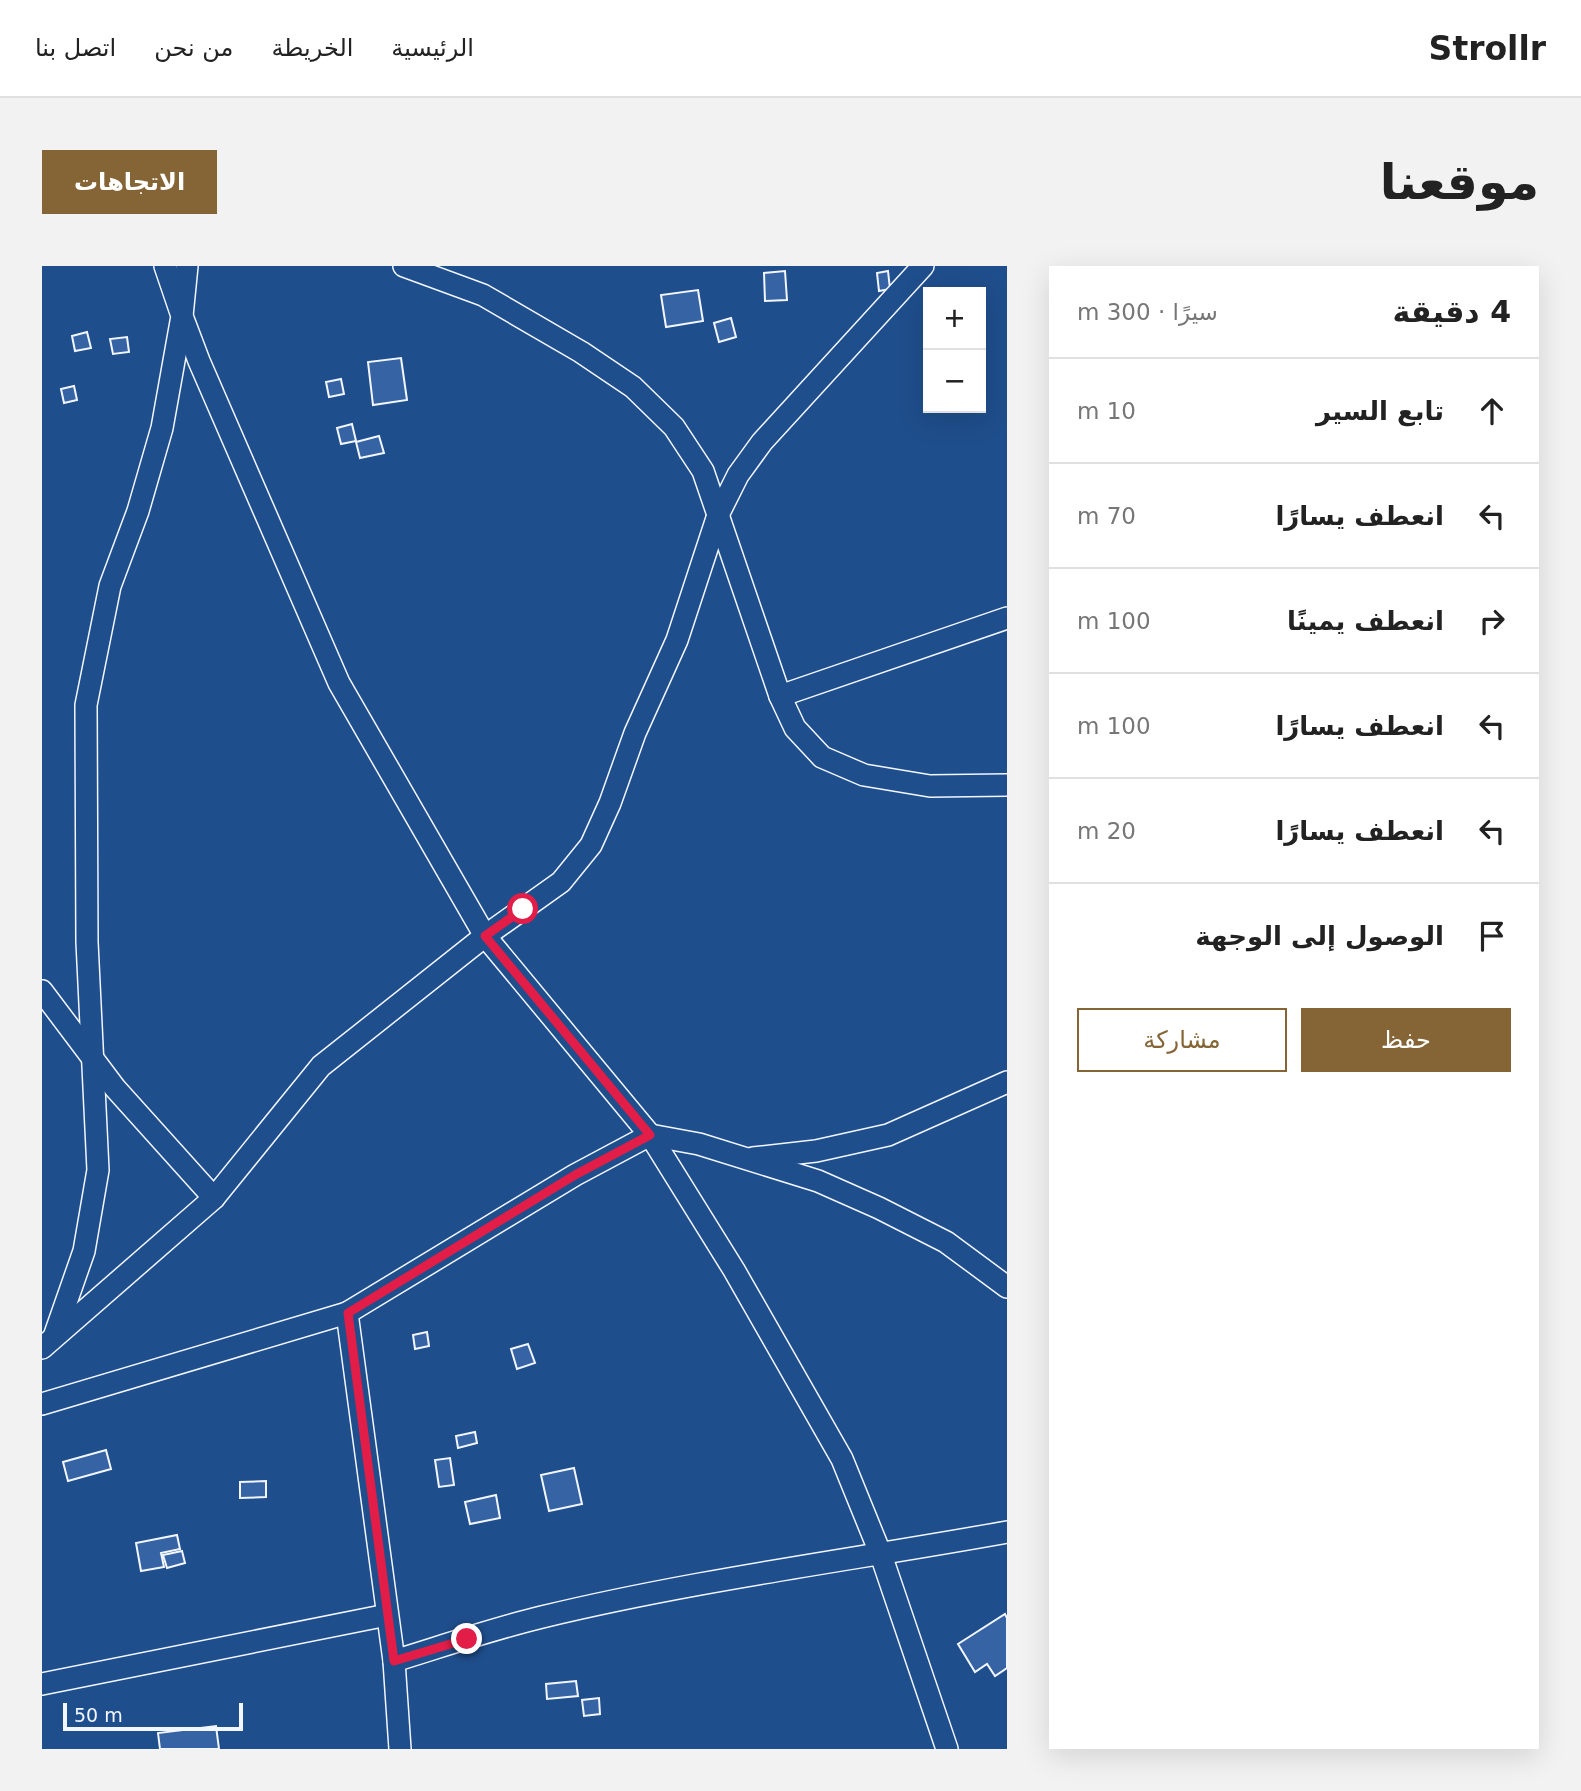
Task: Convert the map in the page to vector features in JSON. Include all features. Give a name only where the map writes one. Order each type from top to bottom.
[{"type":"street","points":[[404,266],[482,295],[581,352],[633,387],[674,427],[703,471],[780,696],[795,728],[822,757],[864,775],[930,786],[1007,785]]},
{"type":"street","points":[[48,1343],[214,1198],[321,1066],[485,936],[561,883],[591,845],[610,803],[635,733],[677,640],[719,515],[738,475],[762,442],[923,266]]},
{"type":"street","points":[[170,267],[182,316],[199,361],[339,683],[485,936],[650,1135],[734,1270],[842,1459],[881,1555],[947,1749]]},
{"type":"street","points":[[48,1343],[84,1251],[98,1170],[87,942],[86,705],[110,586],[138,511],[162,428],[182,316]]},
{"type":"street","points":[[780,696],[1007,618]]},
{"type":"street","points":[[42,991],[115,1088],[214,1198]]},
{"type":"street","points":[[744,1159],[816,1151],[888,1135],[1007,1082]]},
{"type":"street","points":[[42,1404],[348,1313],[575,1175],[650,1135],[699,1144],[818,1181],[946,1242],[1007,1287]]},
{"type":"street","points":[[348,1313],[394,1661],[400,1749]]},
{"type":"street","points":[[394,1661],[540,1618],[736,1576],[881,1555],[1007,1532]]},
{"type":"street","points":[[42,1684],[387,1615]]},
{"type":"building","points":[[785,271],[787,300],[765,301],[764,273]]},
{"type":"building","points":[[888,271],[890,289],[879,291],[877,273]]},
{"type":"building","points":[[698,290],[703,321],[666,327],[661,295]]},
{"type":"building","points":[[731,318],[736,337],[719,342],[714,323]]},
{"type":"building","points":[[87,332],[91,348],[75,351],[72,336]]},
{"type":"building","points":[[127,337],[129,352],[113,354],[110,339]]},
{"type":"building","points":[[401,358],[407,400],[373,405],[368,362]]},
{"type":"building","points":[[341,379],[344,394],[329,397],[326,382]]},
{"type":"building","points":[[74,386],[77,400],[64,403],[61,389]]},
{"type":"building","points":[[352,424],[356,441],[341,444],[337,428]]},
{"type":"building","points":[[379,436],[384,453],[360,458],[356,442]]},
{"type":"building","points":[[427,1332],[429,1346],[415,1349],[413,1335]]},
{"type":"building","points":[[528,1344],[535,1363],[517,1369],[511,1349]]},
{"type":"building","points":[[475,1432],[477,1443],[458,1448],[456,1436]]},
{"type":"building","points":[[106,1450],[111,1469],[68,1481],[63,1462]]},
{"type":"building","points":[[450,1458],[454,1485],[439,1487],[435,1460]]},
{"type":"building","points":[[574,1468],[582,1504],[549,1511],[541,1475]]},
{"type":"building","points":[[266,1481],[266,1497],[240,1498],[240,1482]]},
{"type":"building","points":[[496,1495],[500,1518],[470,1524],[465,1502]]},
{"type":"building","points":[[177,1535],[180,1549],[161,1553],[164,1567],[141,1571],[136,1543]]},
{"type":"building","points":[[182,1551],[185,1563],[167,1568],[163,1555]]},
{"type":"building","points":[[1005,1614],[1007,1668],[995,1676],[987,1664],[975,1672],[958,1644]]},
{"type":"building","points":[[576,1681],[578,1696],[547,1699],[546,1684]]},
{"type":"building","points":[[599,1698],[600,1714],[584,1716],[582,1700]]},
{"type":"building","points":[[216,1726],[219,1749],[160,1749],[158,1733]]},
{"type":"route","points":[[467,1639],[394,1661],[348,1313],[575,1175],[650,1135],[485,936],[523,909]]}]
